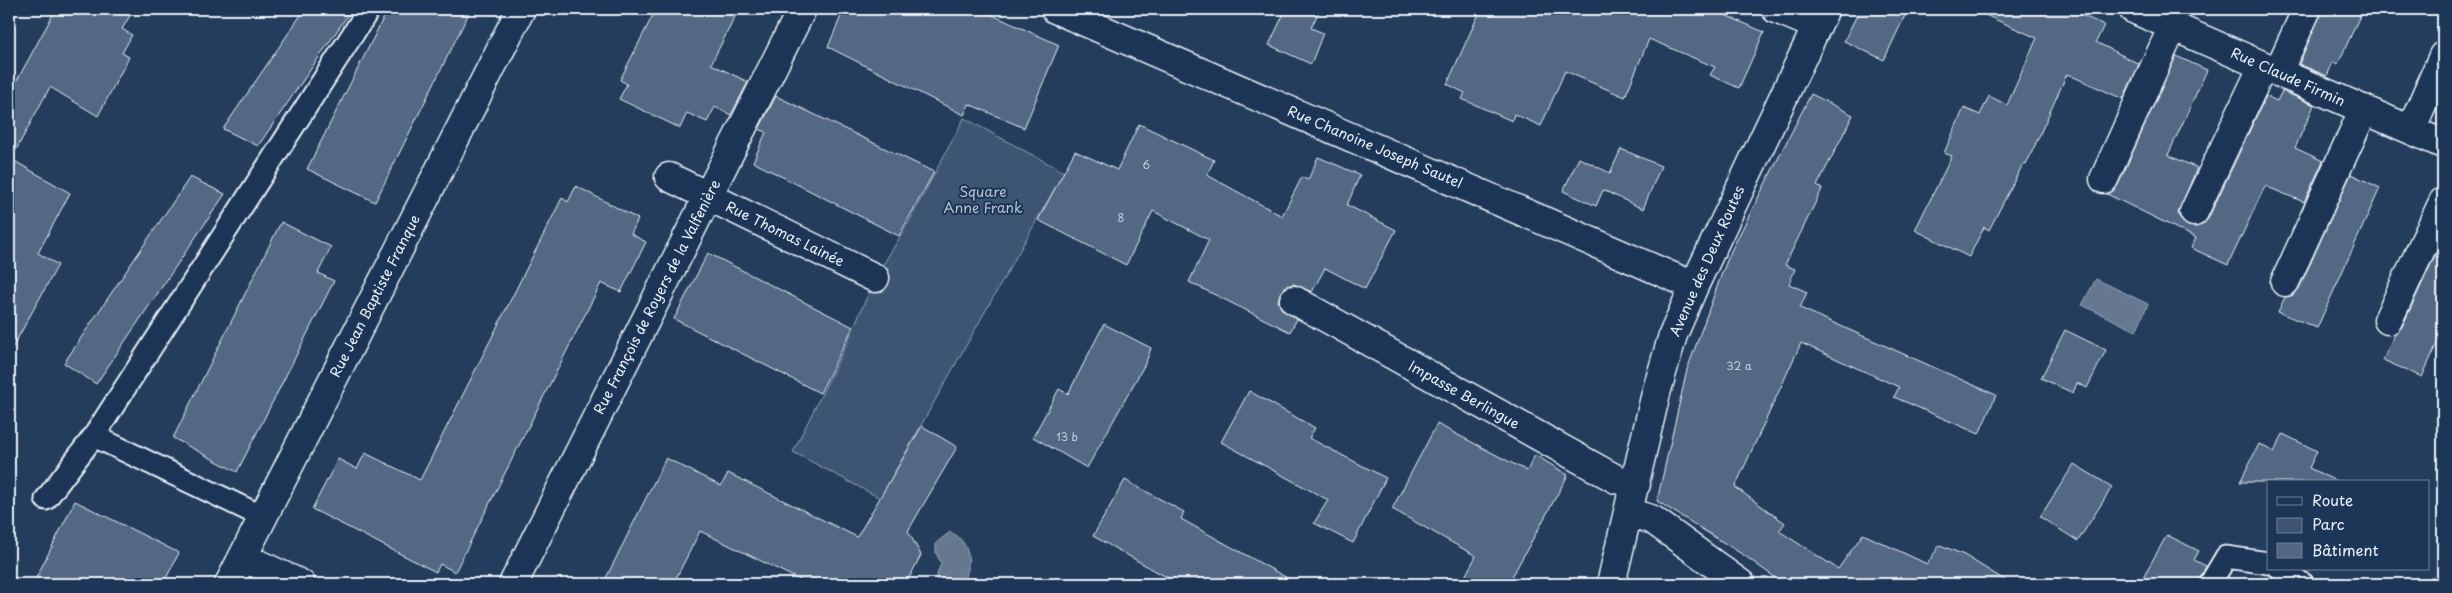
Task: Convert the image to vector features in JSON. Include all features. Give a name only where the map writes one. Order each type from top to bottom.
[{"type":"street","name":"Rue Jean Baptiste Franque","points":[[229,584],[521,9]]},
{"type":"street","name":"Rue François de Royers de la Valfenière","points":[[513,584],[802,9]]},
{"type":"street","name":"Rue Chanoine Joseph Sautel","points":[[1055,9],[1084,15],[1694,286]]},
{"type":"street","points":[[1776,9],[1821,18]]},
{"type":"street","points":[[2194,212],[2270,69],[2307,9]]},
{"type":"street","points":[[2104,179],[2152,15]]},
{"type":"street","name":"Rue Claude Firmin","points":[[2152,15],[2270,69],[2443,144]]},
{"type":"street","name":"Avenue des Deux Routes","points":[[1611,584],[1656,393],[1673,335],[1694,286],[1821,18]]},
{"type":"street","points":[[2411,130],[2443,56]]},
{"type":"street","points":[[2284,282],[2364,110]]},
{"type":"street","name":"Rue Thomas Lainée","points":[[668,177],[875,278]]},
{"type":"street","points":[[2388,320],[2443,202]]},
{"type":"street","name":"Impasse Berlingue","points":[[1294,300],[1616,480],[1636,484]]},
{"type":"street","points":[[1629,512],[1652,520],[1741,584]]},
{"type":"street","points":[[243,557],[301,584]]},
{"type":"lane","points":[[46,499],[94,436],[368,9]]},
{"type":"lane","points":[[94,436],[263,517]]},
{"type":"lane","points":[[2210,584],[2226,557],[2267,563]]},
{"type":"lane","points":[[2282,570],[2303,584]]},
{"type":"green space","name":"Square Anne Frank","points":[[964,118],[1064,172],[880,498],[793,452],[847,343],[875,278],[909,222]]},
{"type":"shaded area","points":[[2096,279],[2148,304],[2136,331],[2082,305]]},
{"type":"shaded area","points":[[950,532],[962,541],[968,555],[968,570],[962,584],[939,584],[936,578],[941,563],[936,553],[936,543]]},
{"type":"building","points":[[56,9],[134,9],[122,29],[132,35],[122,53],[129,57],[98,116],[50,87],[11,159],[70,193],[38,253],[58,265],[9,354],[9,95]]},
{"type":"building","points":[[305,9],[352,9],[258,146],[223,129]]},
{"type":"building","points":[[388,9],[471,9],[375,202],[307,169]]},
{"type":"building","points":[[656,9],[739,9],[711,64],[748,82],[731,115],[715,107],[707,122],[687,113],[680,128],[619,99],[627,84],[620,80]]},
{"type":"building","points":[[844,9],[979,9],[1059,45],[1024,128],[969,104],[964,115],[828,47]]},
{"type":"building","points":[[1286,9],[1320,9],[1311,28],[1323,33],[1311,64],[1269,45]]},
{"type":"building","points":[[1481,9],[1711,9],[1764,32],[1739,88],[1710,75],[1715,67],[1649,39],[1625,97],[1565,71],[1541,126],[1514,114],[1512,121],[1462,99],[1465,93],[1447,84]]},
{"type":"building","points":[[1860,9],[1908,9],[1884,60],[1844,41]]},
{"type":"building","points":[[1972,9],[2068,9],[2104,25],[2096,42],[2139,64],[2123,99],[2067,74],[2026,165],[2023,164],[1989,230],[1984,227],[1969,257],[1915,230],[1952,156],[1944,153],[1964,108],[1980,115],[1989,96],[2007,105],[2037,38]]},
{"type":"building","points":[[2322,9],[2363,9],[2338,64],[2333,62],[2327,76],[2299,64]]},
{"type":"building","points":[[2176,56],[2207,70],[2168,155],[2197,168],[2178,213],[2181,220],[2188,226],[2196,227],[2202,225],[2208,219],[2266,96],[2277,101],[2282,91],[2314,105],[2295,148],[2323,161],[2304,202],[2265,186],[2228,265],[2191,248],[2196,238],[2107,194],[2118,185]]},
{"type":"building","points":[[1811,94],[1853,115],[1817,186],[1822,189],[1785,265],[1795,269],[1789,284],[1807,292],[1800,308],[1996,395],[1979,434],[1894,397],[1899,387],[1801,343],[1735,487],[1785,523],[1779,531],[1838,569],[1863,534],[1927,564],[1940,545],[1964,555],[2011,584],[1784,584],[1745,556],[1657,501],[1687,370],[1722,273],[1731,251]]},
{"type":"building","points":[[776,96],[934,172],[899,236],[753,162],[766,132],[759,129]]},
{"type":"building","points":[[1139,124],[1214,160],[1207,175],[1282,216],[1302,177],[1308,180],[1318,157],[1360,175],[1347,205],[1396,230],[1365,289],[1325,268],[1312,292],[1294,284],[1286,286],[1280,293],[1278,301],[1281,308],[1297,319],[1290,332],[1189,282],[1209,240],[1153,211],[1126,265],[1038,220],[1075,151],[1117,170]]},
{"type":"building","points":[[1621,149],[1661,166],[1643,209],[1603,190],[1596,206],[1563,191],[1579,158],[1610,173]]},
{"type":"building","points":[[2351,174],[2380,188],[2317,328],[2278,312],[2285,297],[2294,295],[2299,288]]},
{"type":"building","points":[[190,177],[225,194],[96,384],[64,363]]},
{"type":"building","points":[[576,186],[638,219],[631,234],[646,242],[621,292],[601,283],[455,572],[440,564],[436,572],[312,509],[338,459],[357,469],[365,453],[420,480],[562,198],[568,202]]},
{"type":"building","points":[[281,222],[331,247],[318,273],[334,281],[237,472],[173,438]]},
{"type":"building","points":[[2443,238],[2443,330],[2422,377],[2383,360],[2395,334],[2402,327]]},
{"type":"building","points":[[708,253],[853,327],[820,393],[674,319]]},
{"type":"building","points":[[1104,324],[1151,348],[1146,362],[1087,468],[1033,437],[1059,389],[1068,394]]},
{"type":"building","points":[[2065,330],[2106,350],[2087,388],[2077,383],[2073,393],[2041,378]]},
{"type":"building","points":[[1249,391],[1315,428],[1309,438],[1386,478],[1353,543],[1314,523],[1328,500],[1221,442]]},
{"type":"building","points":[[1437,424],[1527,471],[1535,455],[1568,475],[1508,584],[1461,584],[1476,556],[1392,509]]},
{"type":"building","points":[[922,426],[957,447],[908,531],[921,555],[906,584],[808,584],[700,531],[673,584],[603,584],[666,458],[721,486],[728,473],[857,537]]},
{"type":"building","points":[[2283,434],[2317,451],[2309,468],[2334,480],[2240,482],[2259,444],[2274,452]]},
{"type":"building","points":[[2074,464],[2112,487],[2078,541],[2040,517]]},
{"type":"building","points":[[1125,480],[1184,512],[1181,519],[1298,584],[1179,584],[1093,536]]},
{"type":"building","points":[[75,501],[179,553],[163,584],[33,584]]},
{"type":"building","points":[[2167,535],[2199,551],[2194,560],[2206,566],[2198,584],[2139,584]]}]
